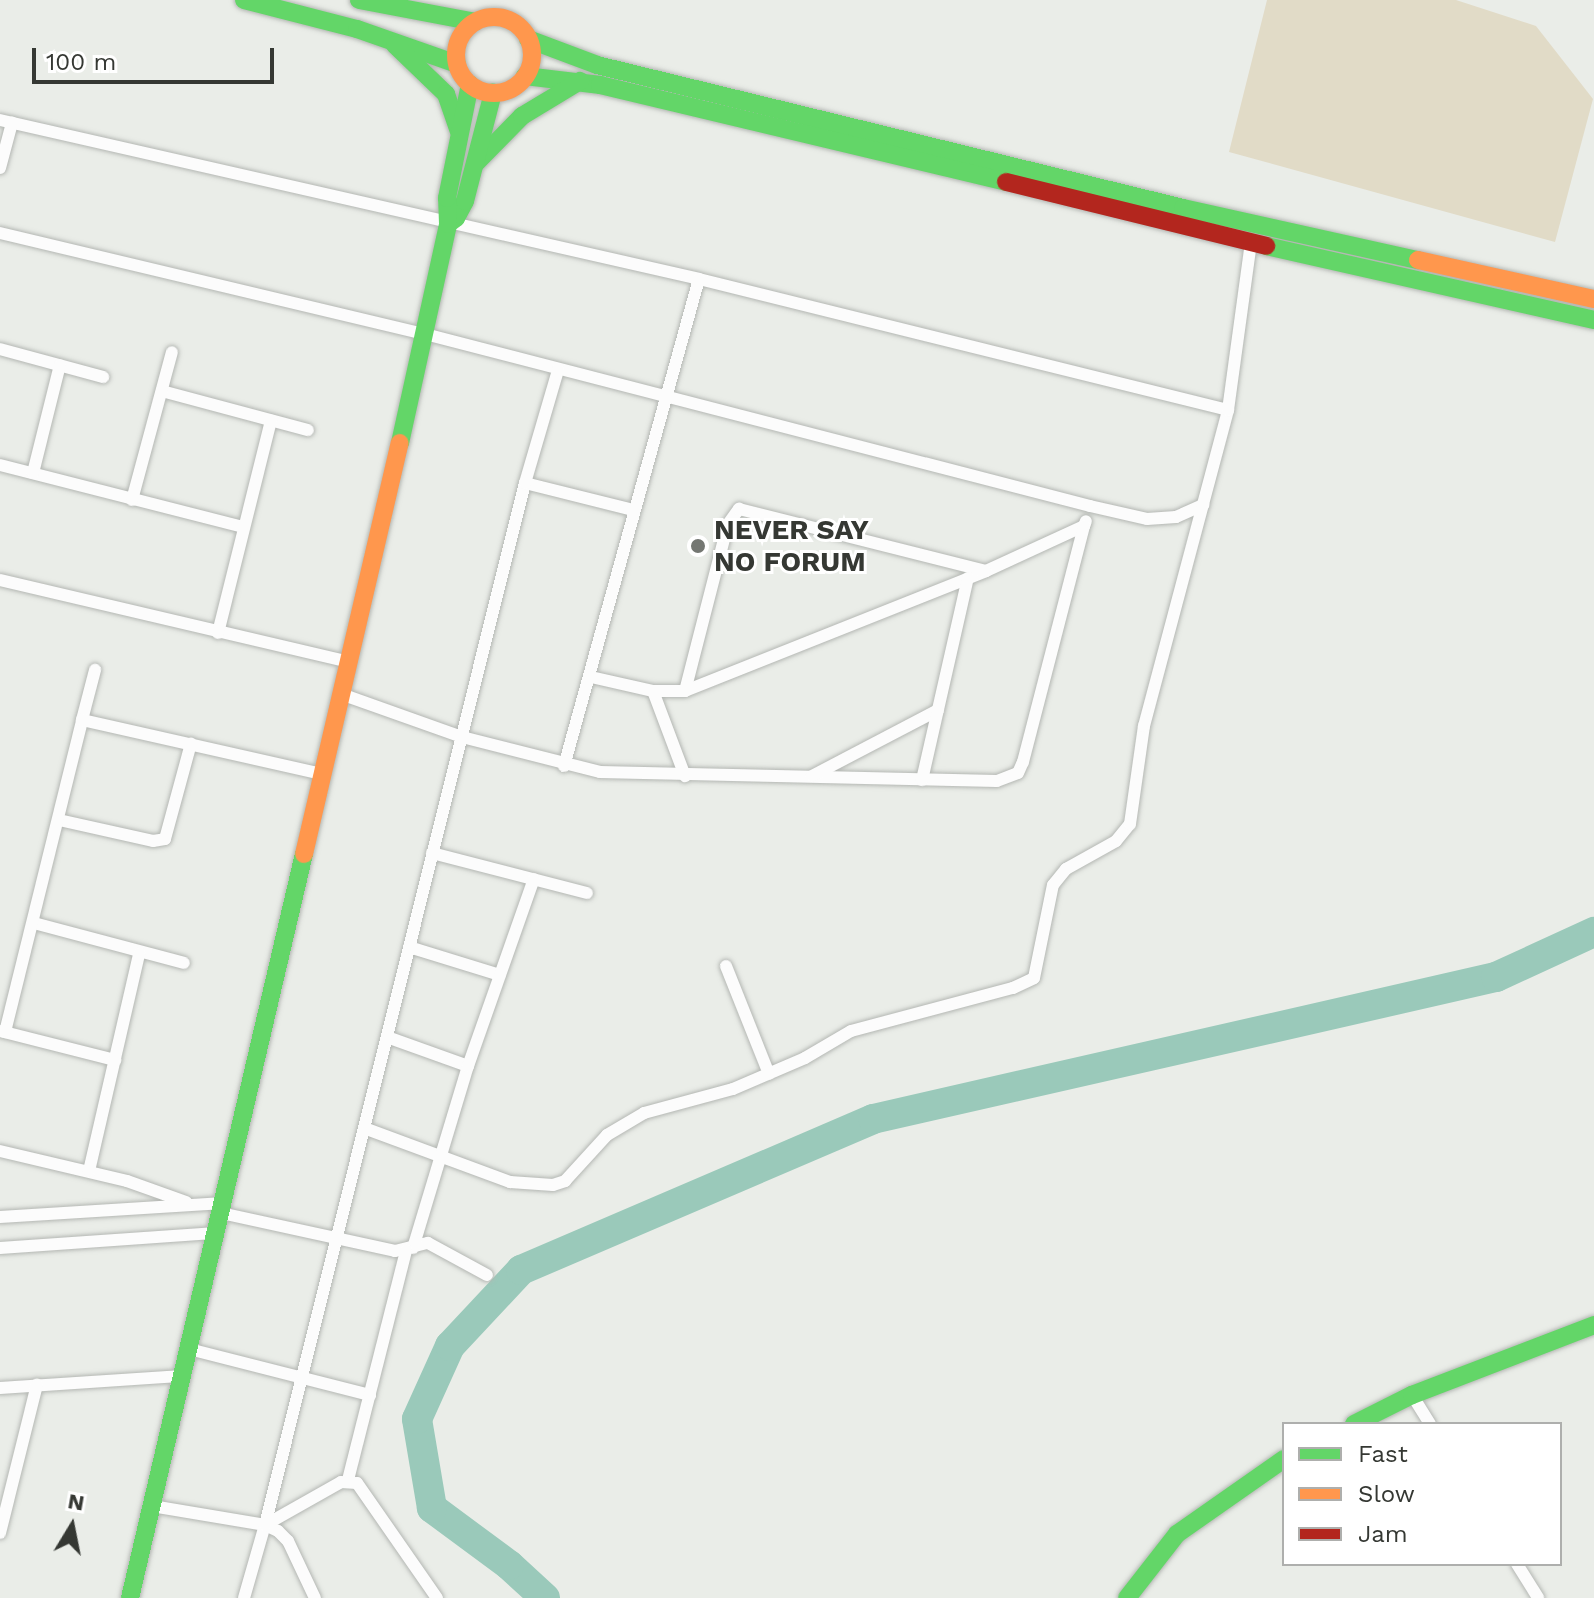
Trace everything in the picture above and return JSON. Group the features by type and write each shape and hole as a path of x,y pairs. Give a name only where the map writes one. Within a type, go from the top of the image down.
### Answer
{"main road":[{"path":"244,0 387,38 457,64"},
{"path":"359,0 475,22 499,17 511,21 528,39 597,65 1168,204 1594,299"},
{"path":"475,22 458,40 457,64 470,84 493,93 517,85 525,76 530,64 528,39"},
{"path":"387,38 446,94 460,134"},
{"path":"525,76 580,81 726,113 1251,243 1594,320"},
{"path":"475,164 522,116 580,81"},
{"path":"130,1598 425,334 448,224 446,206 470,84"},
{"path":"448,224 462,210 493,93"},
{"path":"1358,1422 1412,1395 1594,1325"},
{"path":"1127,1598 1177,1534 1282,1460"}],"street":[{"path":"0,168 6,121 699,279 1228,410"},
{"path":"0,233 425,334 1090,506 1161,518 1188,514 1203,505"},
{"path":"364,1128 510,1182 553,1185 565,1181 607,1135 644,1113 708,1099 769,1074 851,1031 1013,988 1034,978 1053,885 1066,869 1116,841 1130,824 1144,726 1228,410 1251,243"},
{"path":"564,766 699,279"},
{"path":"0,349 103,377"},
{"path":"132,500 172,352"},
{"path":"33,473 60,365"},
{"path":"244,1598 265,1525 525,483 558,370"},
{"path":"162,391 308,430"},
{"path":"218,633 271,421"},
{"path":"0,465 243,527"},
{"path":"525,483 633,510"},
{"path":"341,694 462,737 564,766 640,776 997,781 1018,773 1090,506"},
{"path":"685,691 728,524 739,509 986,571"},
{"path":"591,677 653,691 685,691 986,571 1084,526"},
{"path":"922,780 968,578"},
{"path":"0,582 349,662"},
{"path":"95,670 34,923 2,1032 115,1060"},
{"path":"653,691 685,776"},
{"path":"809,778 938,710"},
{"path":"82,720 321,774"},
{"path":"59,820 153,841 165,839 191,743"},
{"path":"432,853 587,893"},
{"path":"265,1525 348,1480 409,1249 468,1066 534,879"},
{"path":"34,923 139,954 184,963"},
{"path":"409,947 500,975"},
{"path":"89,1171 139,954"},
{"path":"726,966 769,1074"},
{"path":"387,1037 468,1066"},
{"path":"0,1151 89,1171 191,1203 223,1208 336,1238 409,1249 436,1245 487,1275"},
{"path":"0,1217 191,1203"},
{"path":"0,1248 216,1233"},
{"path":"189,1349 370,1395"},
{"path":"0,1388 183,1376"},
{"path":"0,1533 6,1487 37,1385"},
{"path":"1412,1395 1429,1422"},
{"path":"348,1480 364,1490 437,1598"},
{"path":"152,1506 265,1525 278,1531 288,1541 315,1598"},
{"path":"1518,1566 1538,1598"}],"shaded area":[{"path":"1267,0 1456,0 1536,26 1593,99 1555,242 1229,152"}],"waterway":[{"path":"545,1598 509,1565 432,1508 417,1419 450,1346 521,1270 873,1119 1496,977 1594,932"}],"traffic: fast":[{"path":"244,0 357,29 457,64"},
{"path":"359,0 475,22"},
{"path":"528,39 597,65 1183,208 1418,260"},
{"path":"395,45 446,94 459,131"},
{"path":"525,76 600,85 1006,182"},
{"path":"476,163 522,116 580,81"},
{"path":"400,443 448,224 447,198 470,84"},
{"path":"448,224 456,218 465,201 493,93"},
{"path":"1266,246 1594,320"},
{"path":"130,1598 304,854"},
{"path":"1358,1422 1412,1395 1594,1325"},
{"path":"1127,1598 1177,1534 1282,1460"}],"traffic: slow":[{"path":"494,17 508,20 521,28 529,41 532,55 529,69 521,82 508,90 494,93 480,90 467,82 459,69 456,55 459,41 467,28 480,20 494,17"},
{"path":"1418,260 1594,299"},
{"path":"304,854 400,443"}],"traffic: jam":[{"path":"1006,182 1266,246"}],"place":[{"name":"NEVER SAY NO FORUM","path":"698,546"}]}
